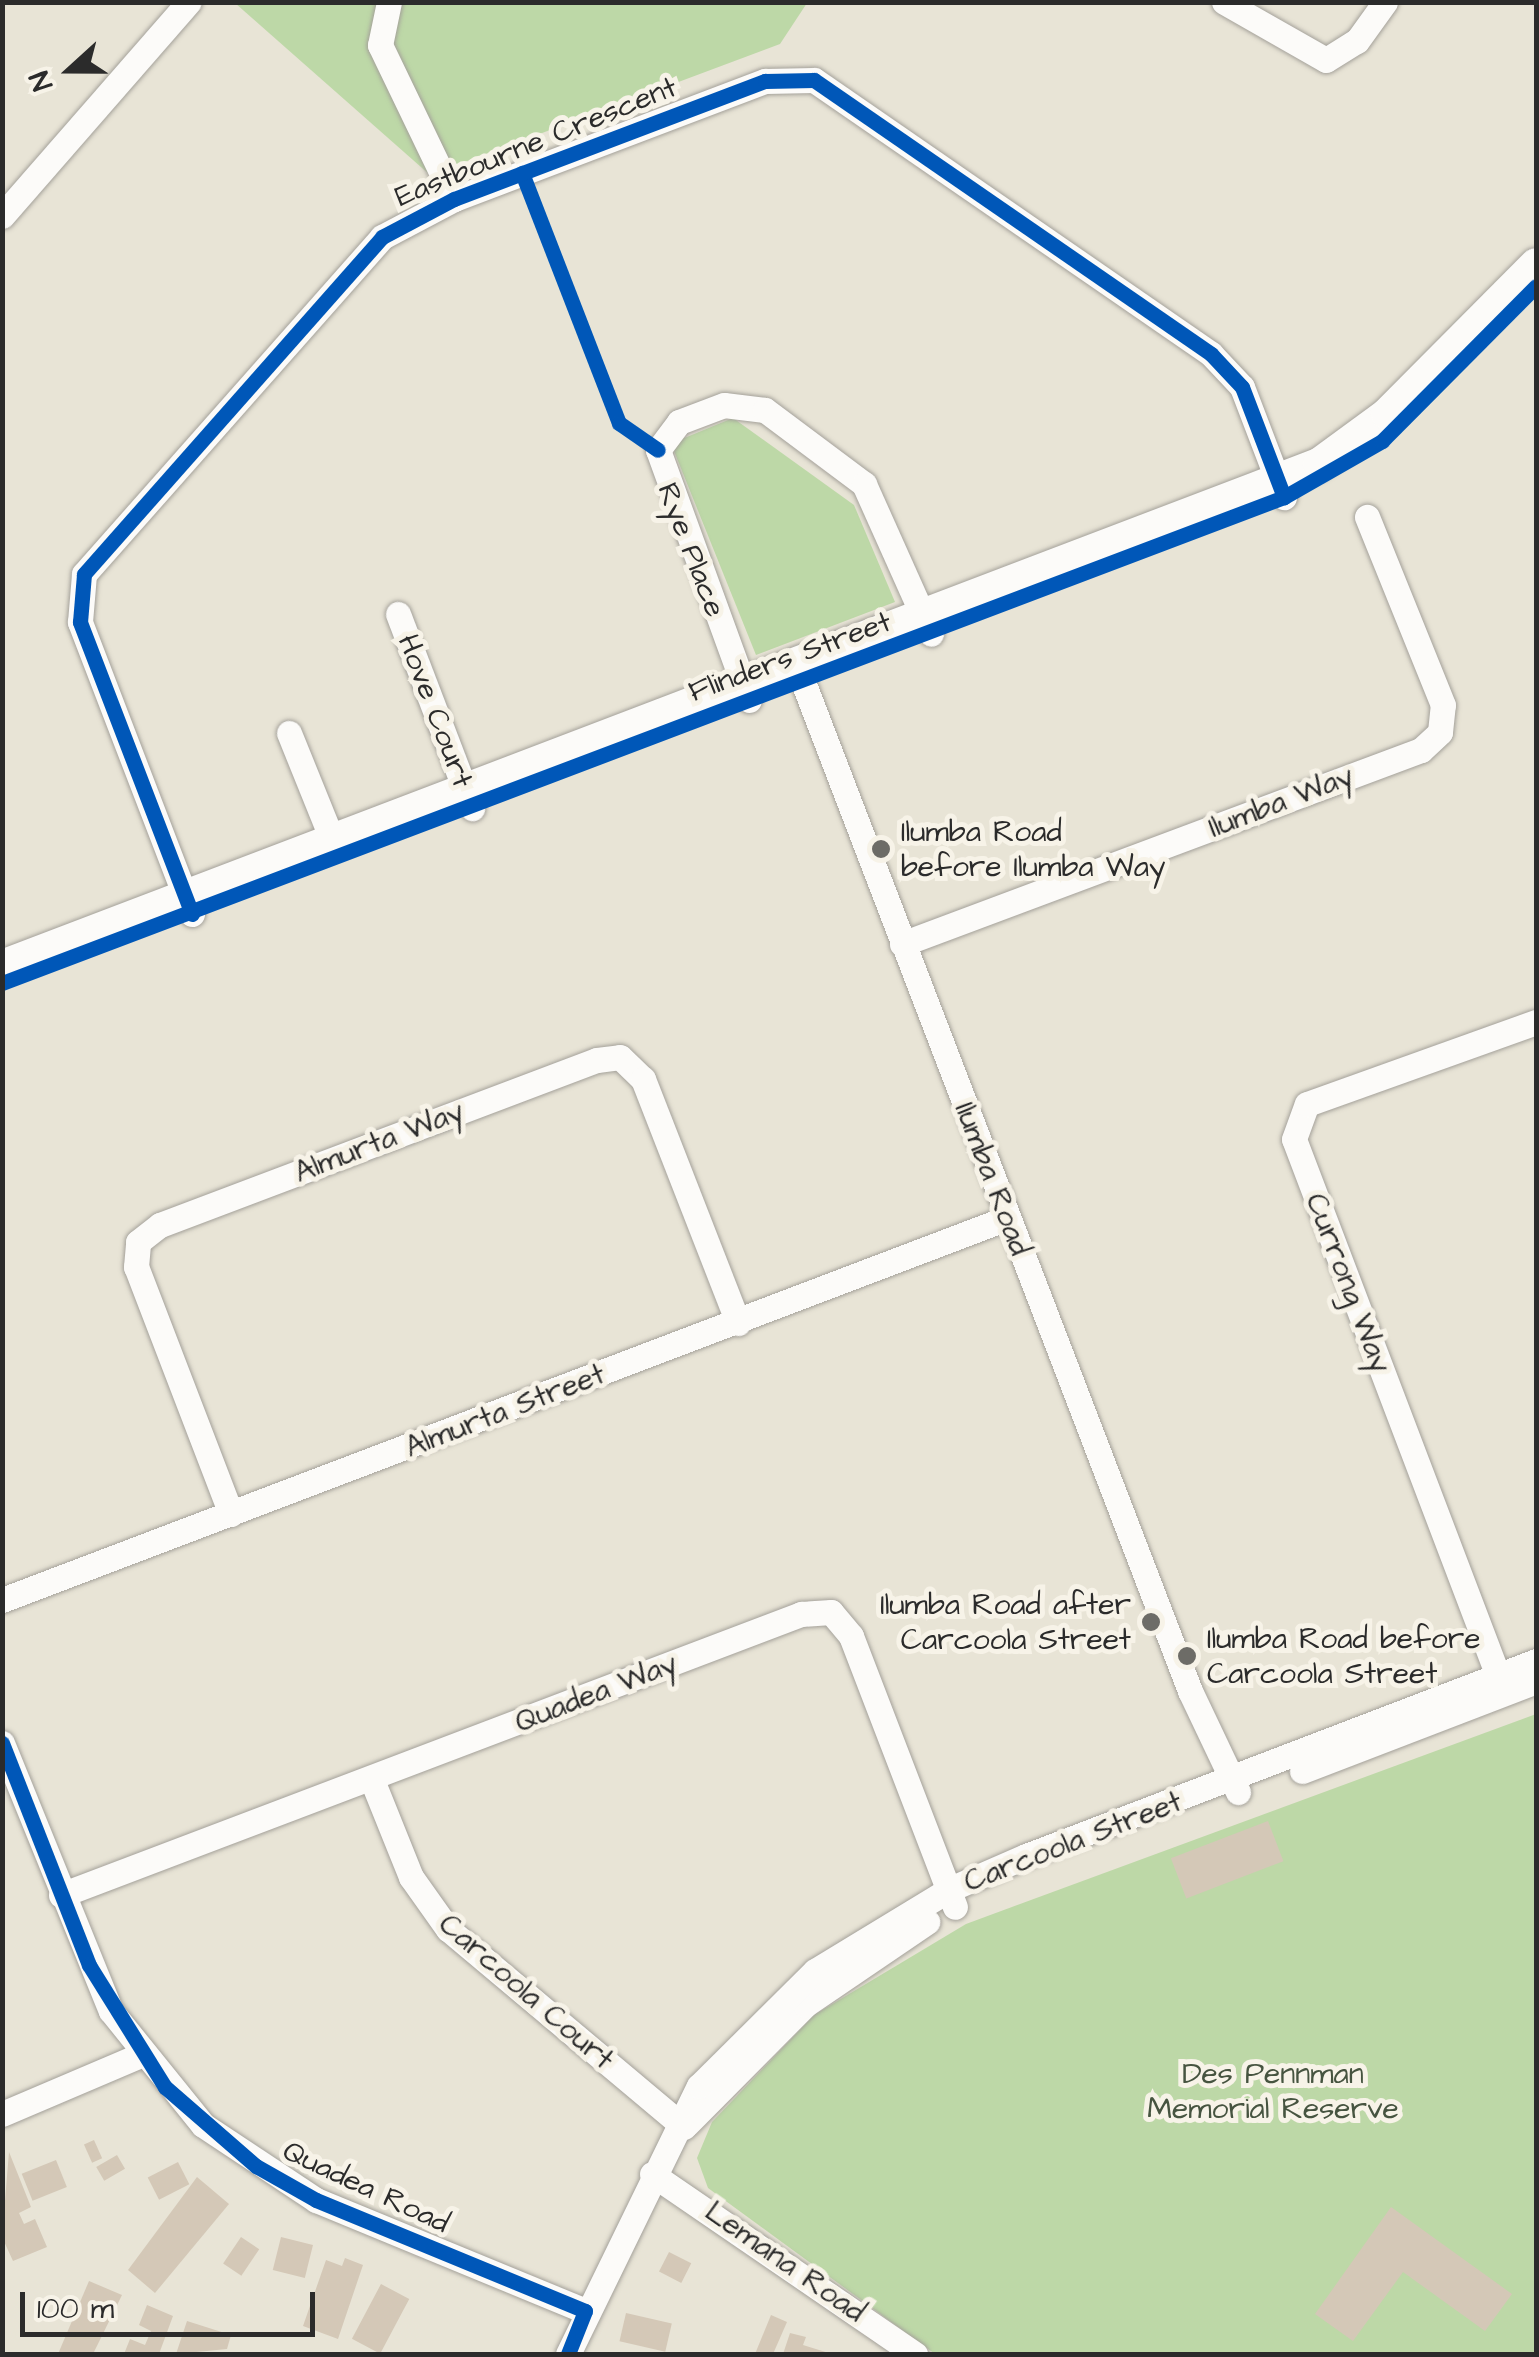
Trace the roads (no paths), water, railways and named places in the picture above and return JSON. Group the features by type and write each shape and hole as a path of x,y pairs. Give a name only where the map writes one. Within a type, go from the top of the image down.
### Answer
{"main road":[{"name":"Flinders Street","path":"1282,489 1387,414 1536,264"},
{"name":"Flinders Street","path":"2,966 189,906 1282,489 1382,441 1536,286"},
{"name":"Flinders Street","path":"2,983 333,842 469,800"}],"street":[{"path":"2,216 189,2"},
{"path":"389,2 380,45 454,199"},
{"path":"1224,2 1326,60 1357,41 1386,2"},
{"name":"Eastbourne Crescent","path":"189,906 80,622 84,574 382,238 454,199 765,81 814,80 1210,354 1242,387 1282,489"},
{"name":"Rye Place","path":"746,693 660,467 664,434 694,416 724,405 766,410 850,471 876,500 928,626"},
{"name":"Ilumba Way","path":"902,944 1421,750 1440,732 1443,705 1367,517"},
{"name":"Hove Court","path":"398,614 469,800"},
{"name":"Ilumba Road","path":"800,673 1229,1790"},
{"path":"297,741 315,782 333,842"},
{"name":"Currong Way","path":"1501,1685 1294,1139 1295,1118 1306,1104 1536,1022"},
{"name":"Almurta Way","path":"230,1514 136,1267 138,1242 160,1225 598,1060 620,1057 643,1080 738,1323"},
{"name":"Almurta Street","path":"2,1600 1007,1218"},
{"name":"Quadea Way","path":"62,1895 800,1614 831,1612 851,1636 952,1899"},
{"name":"Carcoola Street","path":"568,2354 652,2174 684,2127 699,2086 814,1971 952,1899 1501,1685 1536,1661"},
{"name":"Carcoola Street","path":"1501,1685 1536,1681"},
{"name":"Quadea Road","path":"2,1744 13,1801 140,2055 256,2166 585,2311"},
{"name":"Carcoola Court","path":"372,1780 411,1877 448,1929 684,2127"},
{"path":"2,2114 140,2055"},
{"name":"Lemana Road","path":"652,2174 901,2350"}],"place":[{"name":"Ilumba Road before Ilumba Way","path":"881,849"},
{"name":"Ilumba Road after Carcoola Street","path":"1151,1622"},
{"name":"Ilumba Road before Carcoola Street","path":"1187,1656"}],"park label":[{"name":"Des Pennman Memorial Reserve","path":"1273,2091"}]}
